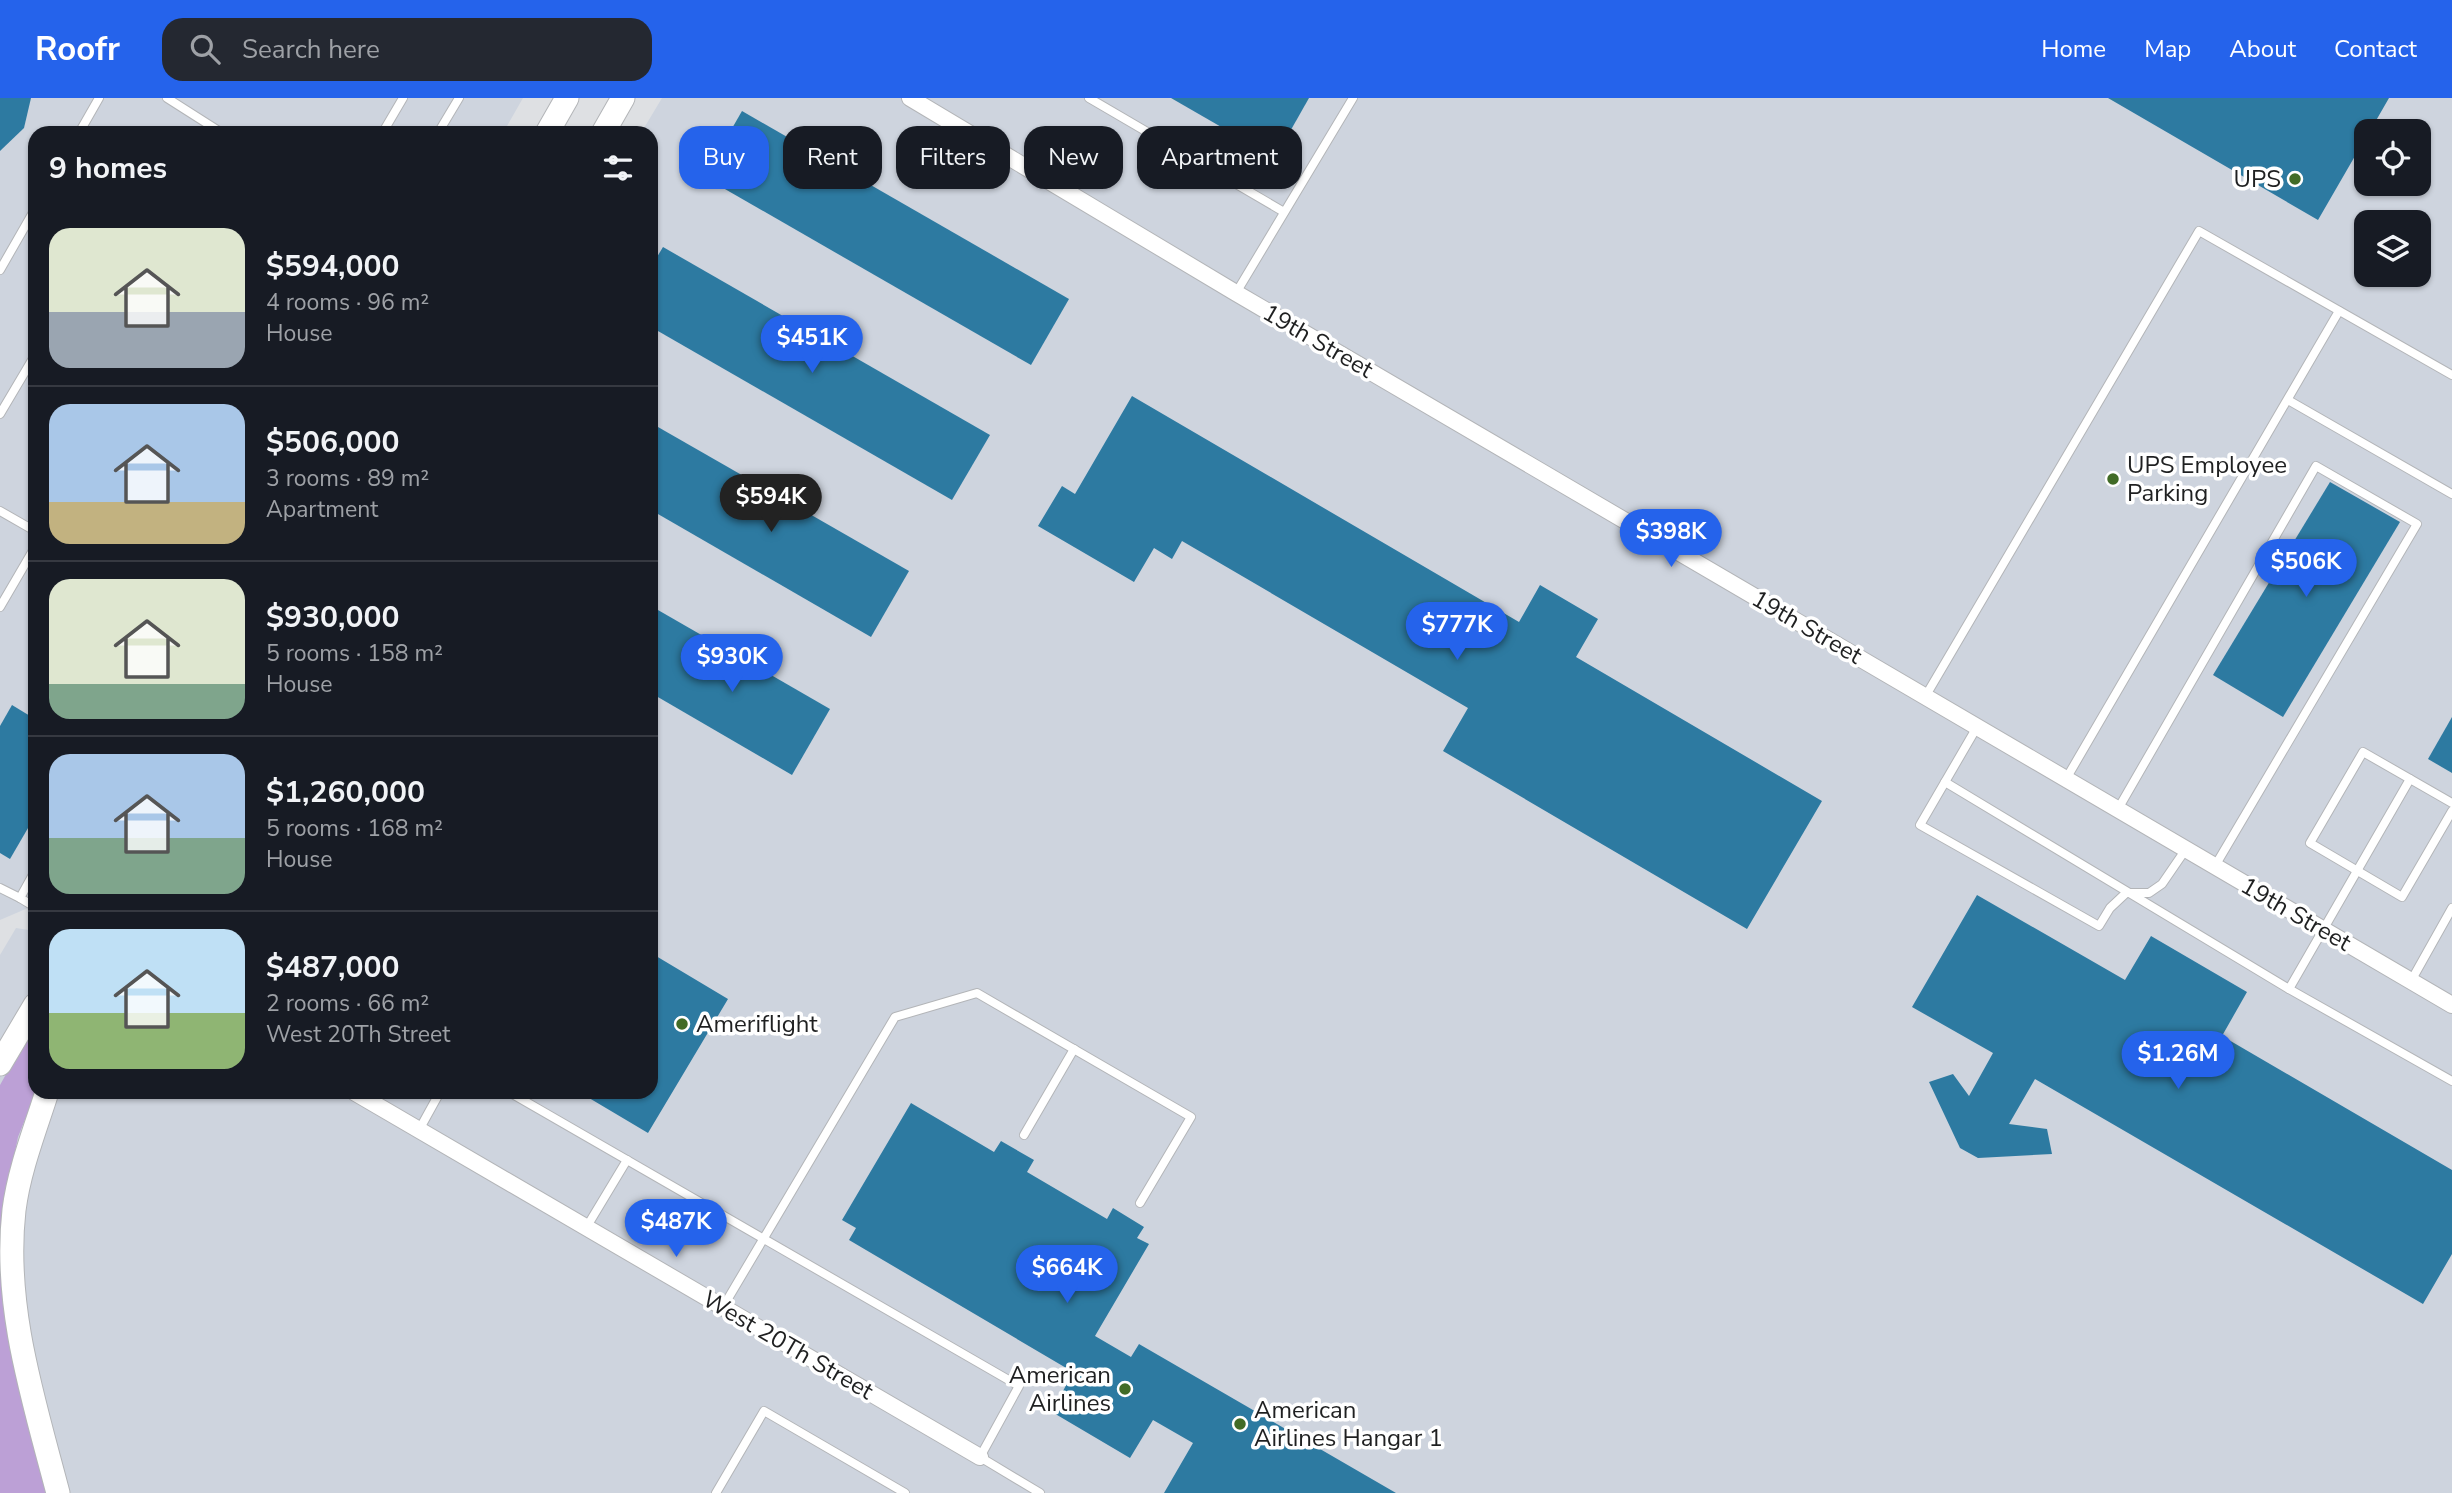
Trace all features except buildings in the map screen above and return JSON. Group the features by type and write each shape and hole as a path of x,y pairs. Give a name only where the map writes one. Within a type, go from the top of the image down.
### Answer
{"street":[{"path":"551,126 567,98"},
{"path":"607,126 623,98"},
{"name":"19th Street","path":"910,98 1236,293 2452,1005"},
{"path":"0,1064 28,1017"},
{"path":"45,1099 27,1152 15,1209 13,1255 19,1332 26,1373 58,1493"},
{"name":"West 20Th Street","path":"370,1099 980,1457"}],"lane":[{"path":"83,126 99,98"},
{"path":"167,98 211,126"},
{"path":"387,126 403,98"},
{"path":"442,126 459,98"},
{"path":"1089,98 1284,212"},
{"path":"1236,293 1353,98"},
{"path":"0,270 28,221"},
{"path":"1925,697 2199,231 2452,375"},
{"path":"2066,779 2339,311"},
{"path":"0,414 28,367"},
{"path":"2288,400 2452,494"},
{"path":"2117,809 2316,466 2395,511 2417,524 2215,866"},
{"path":"0,511 28,527"},
{"path":"0,607 28,559"},
{"path":"1977,727 1920,825 2099,926 2110,908 2126,893 2149,893 2162,884 2186,849"},
{"path":"2452,803 2363,751 2310,843 2402,897 2452,811"},
{"path":"2289,989 2410,779"},
{"path":"1945,782 2126,893 2452,1082"},
{"path":"20,898 28,884"},
{"path":"0,888 28,903"},
{"path":"2411,981 2452,908"},
{"path":"723,1307 895,1017 977,992 1191,1117 1140,1203"},
{"path":"1024,1135 1074,1049"},
{"path":"419,1130 436,1099"},
{"path":"521,1099 1019,1386 980,1457"},
{"path":"586,1228 627,1160"},
{"path":"716,1493 764,1411 905,1493"},
{"name":"West 20Th Street","path":"980,1457 1040,1493"}],"shaded area":[{"path":"0,98 523,98 507,126 28,126 28,908 0,920"},
{"path":"662,98 2452,98 2452,1493 0,1493 0,955 16,928 28,930 28,1099 658,1099 658,126 645,126"},
{"path":"28,1035 28,1099 33,1099 18,1137 7,1191 0,1247 0,1085"},
{"path":"0,1247 3,1305 48,1493 0,1493"}],"place":[{"name":"UPS","path":"2295,179"},
{"name":"UPS Employee Parking","path":"2113,479"},
{"name":"Ameriflight","path":"682,1024"},
{"name":"American Airlines","path":"1125,1389"},
{"name":"American Airlines Hangar 1","path":"1240,1424"}]}
